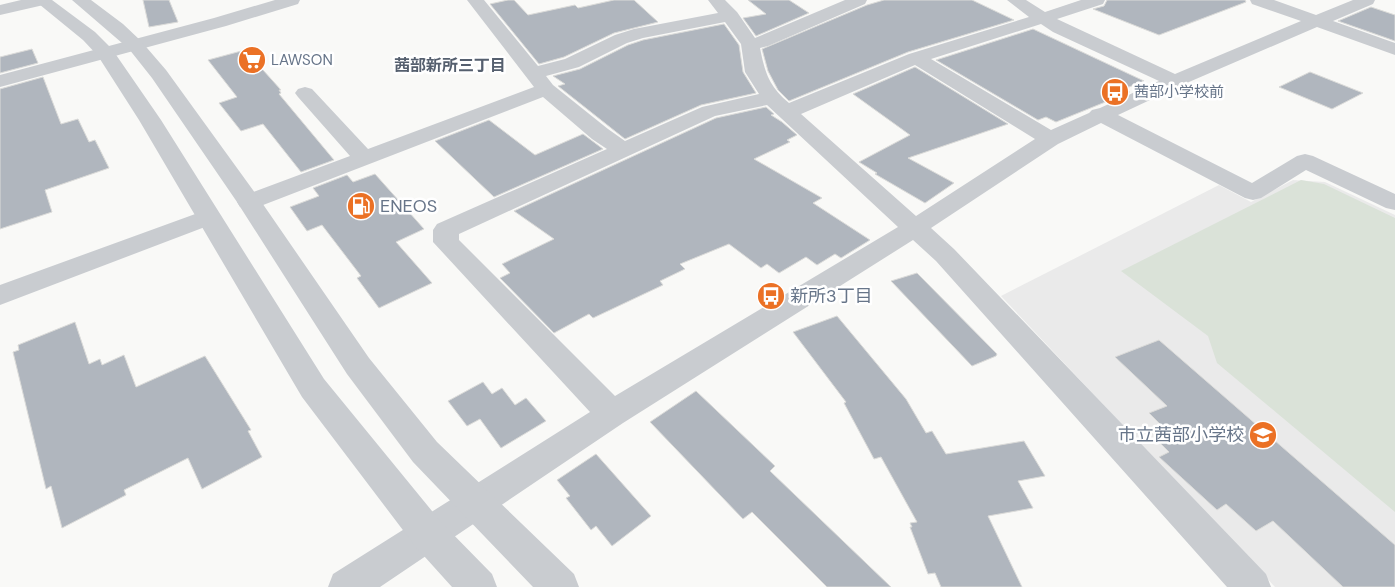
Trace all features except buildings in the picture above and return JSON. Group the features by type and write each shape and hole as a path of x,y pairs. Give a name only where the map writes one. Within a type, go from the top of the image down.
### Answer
{"street":[{"path":"0,10 42,0 89,36 105,53 150,120 313,388 428,534 478,587"},
{"path":"80,0 117,28 135,45 159,74 249,202 358,366 425,452 474,504 560,587"},
{"path":"0,81 220,22 292,0"},
{"path":"475,0 540,81 600,134 624,150"},
{"path":"716,0 731,16 750,44 755,72 779,105 945,255 1252,587"},
{"path":"750,44 762,42 859,0"},
{"path":"1015,0 1043,19 1175,81"},
{"path":"612,414 446,242 446,230 708,111 779,105 916,58 1043,19 1097,0"},
{"path":"1258,0 1395,49"},
{"path":"347,587 612,414 916,227 1050,139 1100,114 1175,81 1367,0"},
{"path":"249,202 364,158 540,81 621,39 640,33 731,16"},
{"path":"916,58 1050,139"},
{"path":"305,93 364,158"},
{"path":"1100,114 1253,193 1305,161 1395,203"},
{"path":"0,295 209,217"}],"shaded area":[{"name":"市立茜部小学校","path":"1293,180 1325,182 1395,215 1395,587 1275,587 1001,296 1219,185 1251,202"},
{"path":"1301,180 1324,184 1395,218 1395,512 1217,363 1208,336 1121,271"}],"place":[{"name":"LAWSON","path":"252,60"},
{"name":"茜部小学校前","path":"1115,92"},
{"name":"ENEOS","path":"361,206"},
{"name":"新所3丁目","path":"771,296"},
{"name":"市立茜部小学校","path":"1263,435"}],"district":[{"name":"茜部新所三丁目","path":"450,65"}]}
